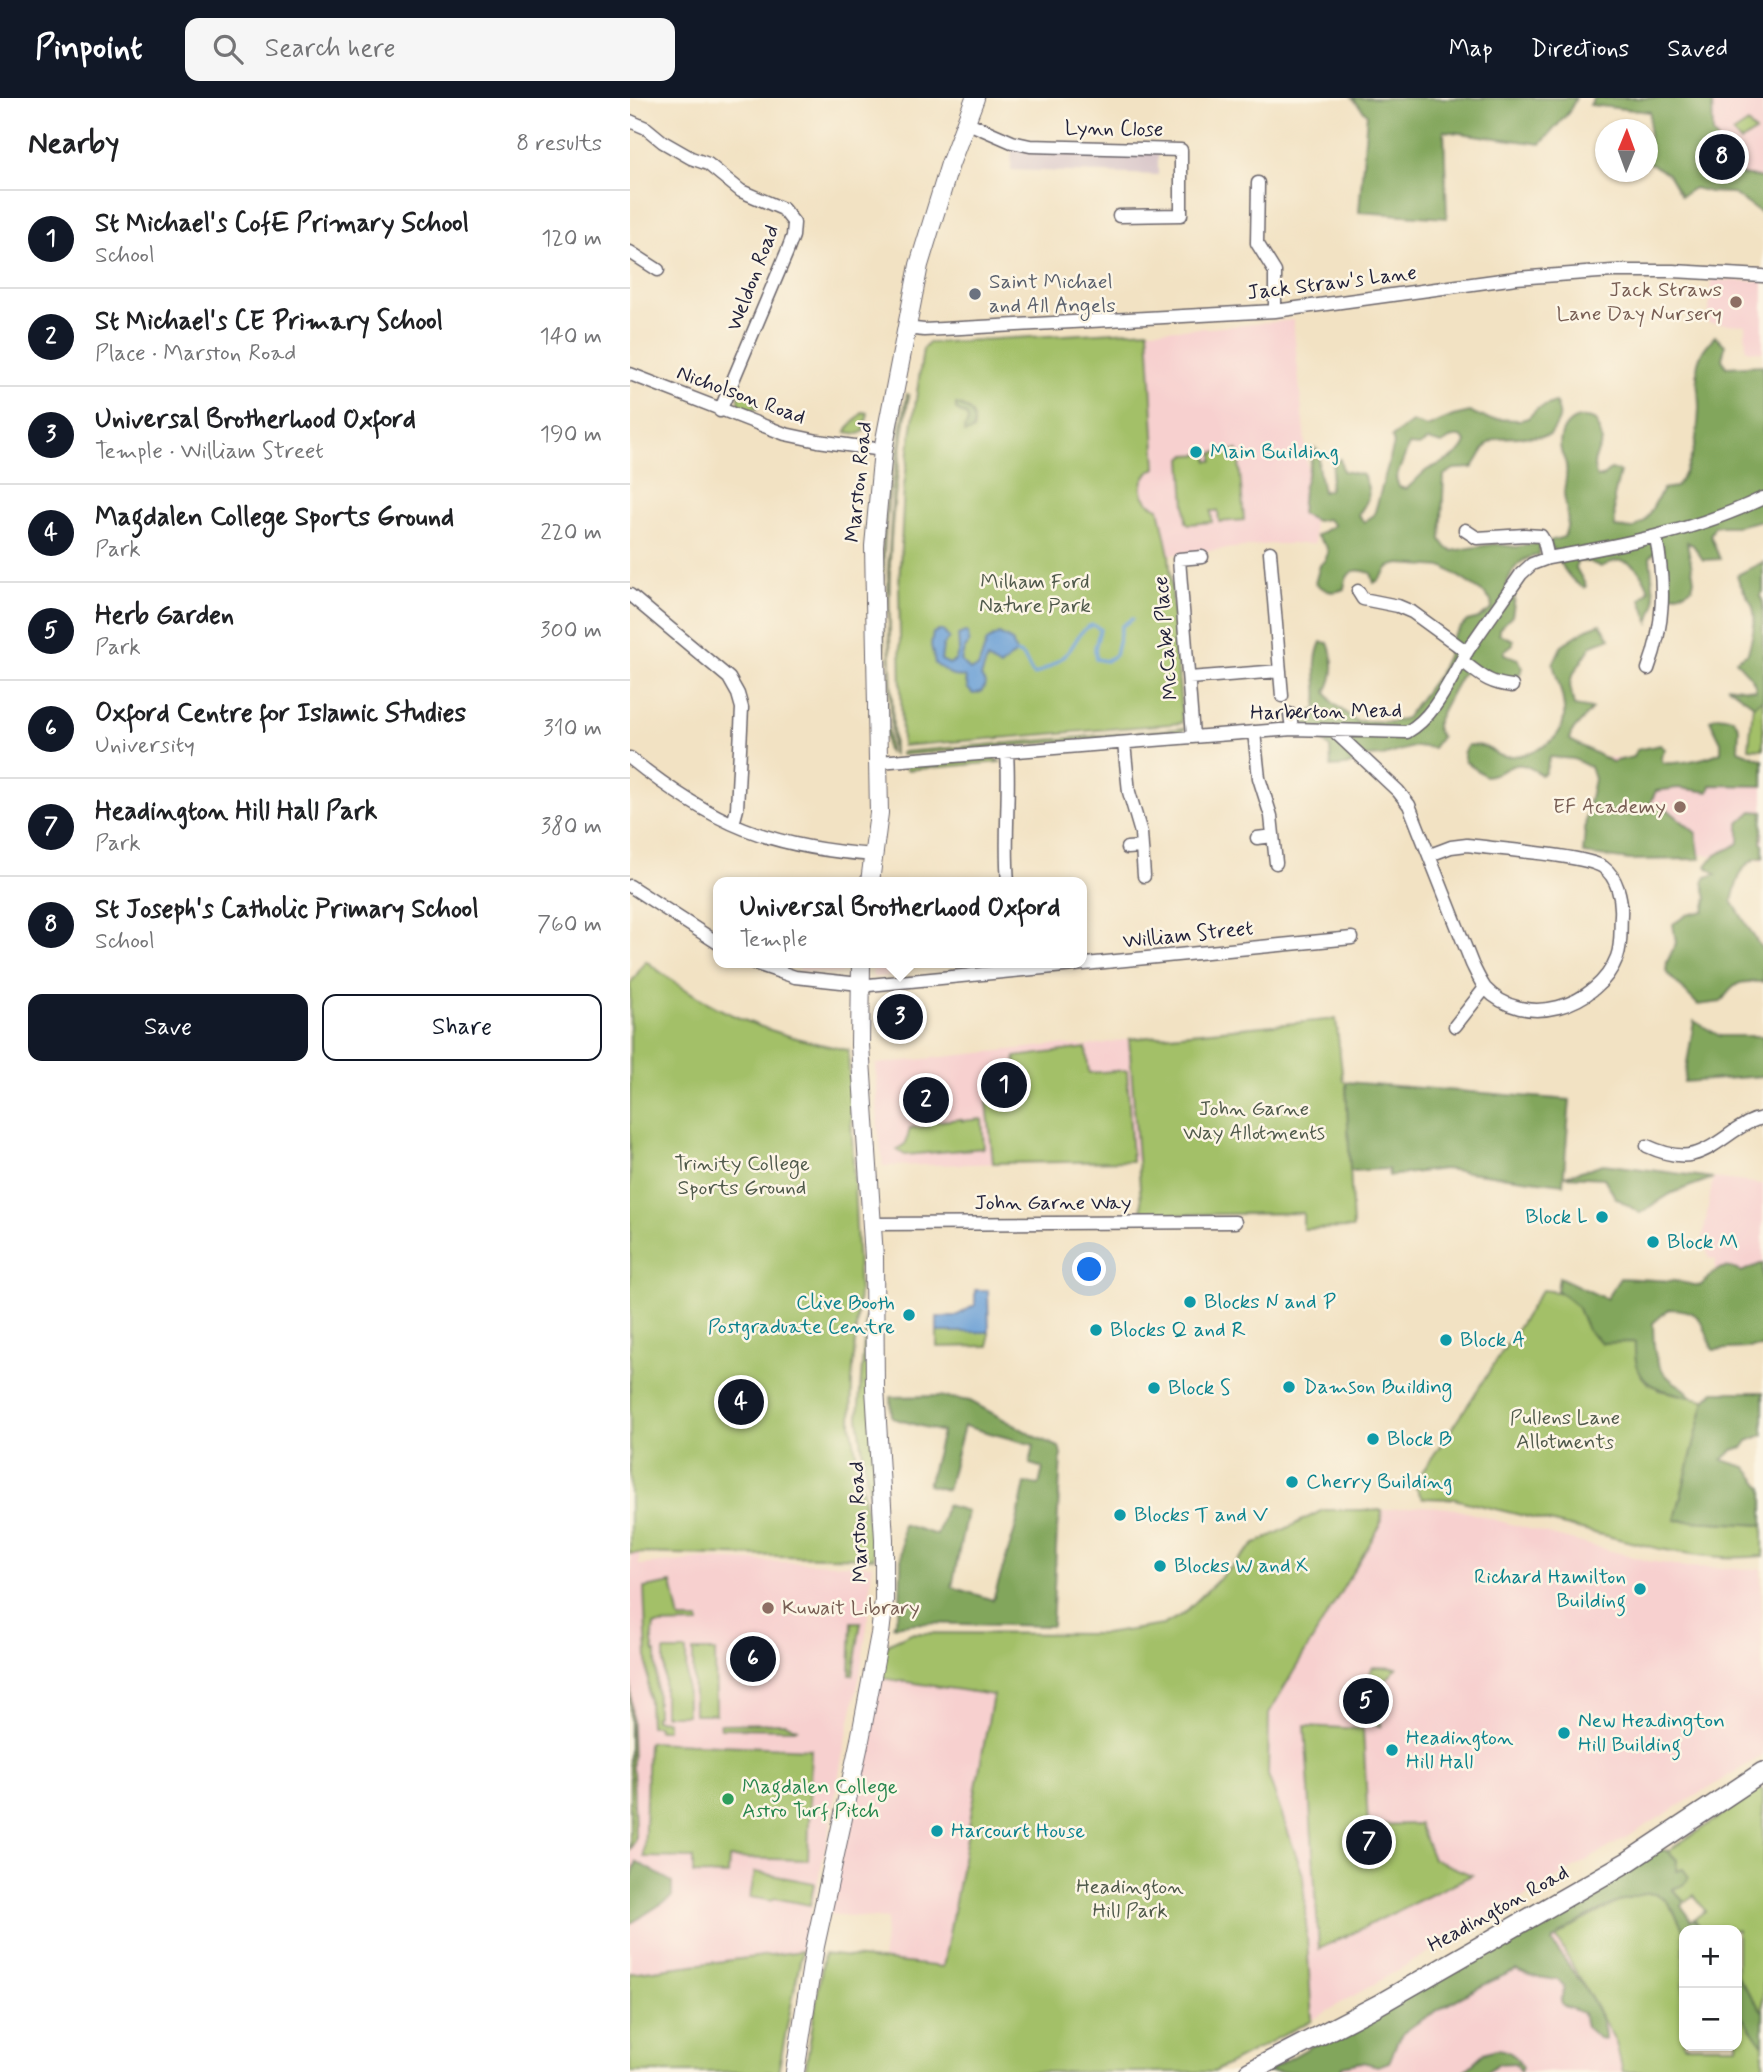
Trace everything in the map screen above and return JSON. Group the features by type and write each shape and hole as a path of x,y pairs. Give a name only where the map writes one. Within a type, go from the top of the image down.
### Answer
{"main road":[{"name":"Marston Road","path":"871,877 875,855 879,762 874,546 883,450 905,328 927,234 975,98"},
{"name":"Marston Road","path":"795,2072 815,1946 860,1740 884,1600 885,1562 874,1388 874,1257 860,1045 861,968"},
{"name":"Headington Road","path":"1249,2072 1378,2005 1629,1861 1763,1772"}],"street":[{"name":"Weldon Road","path":"630,121 646,128 663,142 691,158 708,164 741,191 783,209 794,223 787,252 720,411"},
{"name":"Lynn Close","path":"965,122 1012,142 1030,146 1181,150 1181,215 1118,216"},
{"path":"1258,183 1257,243 1275,272 1275,311"},
{"path":"1243,244 1257,243"},
{"path":"630,251 658,270"},
{"name":"Jack Straw's Lane","path":"905,328 937,330 1275,311 1571,273 1673,271 1763,276"},
{"name":"Nicholson Road","path":"630,374 720,411 794,436 883,450"},
{"name":"Harberton Mead","path":"879,762 1292,729 1407,732 1421,724 1430,713 1464,656 1526,569 1539,560 1656,537 1727,516 1763,498"},
{"path":"1465,530 1484,539 1535,534 1544,541 1548,558"},
{"path":"1648,669 1663,605 1662,572 1656,537"},
{"path":"1270,552 1282,696"},
{"name":"McCabe Place","path":"1193,736 1179,559 1202,557"},
{"path":"1358,592 1363,599 1391,604 1412,612 1464,656 1484,679 1494,684 1512,686"},
{"path":"630,595 723,671 738,694 742,708 737,809 733,824"},
{"path":"1189,678 1280,671"},
{"path":"1290,714 1292,729"},
{"path":"1333,730 1401,794 1416,820 1472,964 1485,988 1512,1005 1534,1011 1558,1007 1594,990 1606,977 1619,949 1622,903 1605,868 1577,859 1460,845 1430,855"},
{"path":"1254,732 1259,778 1271,816 1276,863"},
{"path":"1124,743 1129,792 1141,833 1144,876"},
{"path":"1007,753 1010,789 1007,799 1008,877"},
{"path":"630,758 688,802 766,838 800,846 875,855"},
{"path":"1257,838 1273,836"},
{"path":"1127,848 1142,847"},
{"path":"630,886 713,940"},
{"name":"William Street","path":"1087,964 1352,938"},
{"name":"William Street","path":"770,968 795,976 872,985 1046,968"},
{"path":"1455,1026 1485,988"},
{"path":"1647,1146 1670,1155 1691,1156 1701,1153 1747,1122 1763,1118"},
{"name":"John Garne Way","path":"871,1224 1235,1222"}],"shaded area":[{"path":"1682,98 1763,98 1763,196 1686,189"},
{"path":"1012,146 1158,153 1158,175 1011,170"},
{"name":"Jack Straws Lane Day Nursery","path":"1711,280 1763,281 1763,352 1746,350 1745,325 1708,323"},
{"path":"1293,320 1315,544 1271,544 1169,555 1159,508 1151,506 1143,497 1141,484 1143,477 1156,468 1148,330 1211,328"},
{"name":"EF Academy","path":"1602,757 1763,771 1763,861 1595,843"},
{"path":"844,968 842,973 836,974 799,970"},
{"path":"872,968 892,968 893,976 873,977"},
{"path":"1129,1039 1138,1160 883,1166 878,1129 876,1064 1055,1045 1087,1046"},
{"path":"1713,1178 1763,1184 1763,1297 1713,1291 1716,1260 1709,1258 1703,1237"},
{"path":"630,1286 852,1380 851,1424 874,1558 639,1553 639,1565 703,1559 872,1565 860,1675 778,2072 630,2072"},
{"path":"1423,1506 1451,1508 1649,1561 1688,1567 1761,1569 1763,1755 1312,2020 1303,1875 1268,1775 1269,1713 1380,1526 1382,1510"},
{"path":"881,1678 993,1695 943,1967 882,1960 887,1919 829,1914"},
{"path":"1644,1858 1681,1925 1679,1925 1679,2051 1742,2051 1763,2072 1266,2072"}],"green space":[{"path":"1352,98 1576,98 1569,112 1541,144 1444,131 1447,218 1359,212 1367,114"},
{"path":"1594,98 1712,98 1713,133 1742,175 1763,178 1763,214 1732,193 1694,188 1681,196 1668,174 1658,168 1658,119 1650,119 1650,112 1590,105"},
{"path":"1748,123 1755,132 1740,142 1733,133"},
{"name":"Milham Ford Nature Park","path":"1148,330 1156,468 1145,477 1142,489 1147,500 1159,508 1169,555 1182,723 902,746 899,586 904,486 923,349 929,343"},
{"path":"1715,336 1725,345 1722,359 1726,367 1763,365 1763,520 1737,526 1715,526 1710,535 1720,559 1703,560 1693,545 1687,542 1694,580 1692,588 1685,592 1671,595 1662,544 1650,557 1655,604 1649,623 1641,599 1649,590 1641,574 1633,566 1623,561 1611,562 1601,567 1590,562 1577,561 1576,568 1586,586 1584,588 1568,575 1550,544 1550,541 1564,537 1567,526 1564,494 1566,470 1561,451 1561,435 1564,428 1574,420 1588,418 1596,421 1602,442 1595,460 1595,472 1597,477 1602,477 1611,469 1620,472 1614,497 1615,527 1633,529 1645,521 1663,489 1676,487 1687,469 1694,450 1697,429 1698,362"},
{"path":"749,392 758,409 744,410 739,406 739,394"},
{"path":"907,394 909,395 894,503 890,566 894,755 892,753 888,571 893,487"},
{"path":"1555,402 1559,419 1550,435 1508,437 1493,441 1486,446 1472,468 1454,469 1444,475 1441,540 1447,548 1452,551 1494,544 1516,547 1540,543 1539,555 1522,561 1511,574 1506,586 1515,598 1512,616 1499,629 1499,634 1513,640 1513,644 1504,654 1518,659 1523,668 1517,678 1494,678 1465,669 1437,722 1436,729 1441,737 1433,748 1416,746 1383,756 1367,757 1346,766 1331,767 1330,748 1301,720 1307,712 1316,710 1316,661 1321,642 1328,643 1332,656 1332,674 1326,692 1333,703 1356,721 1392,722 1406,718 1439,673 1452,637 1467,621 1479,618 1492,609 1491,601 1485,594 1444,567 1399,564 1389,567 1374,583 1371,573 1360,570 1349,574 1344,589 1336,592 1326,590 1315,583 1320,565 1325,561 1328,552 1316,536 1334,525 1327,519 1316,521 1301,514 1303,489 1315,448 1320,453 1318,466 1323,492 1329,490 1334,461 1340,459 1343,471 1363,475 1368,496 1358,515 1364,522 1374,515 1394,444 1392,437 1412,422 1427,427 1470,412 1489,419 1521,420 1528,418 1537,409","holes":["1453,437 1461,437 1466,442 1460,452 1427,470 1406,489 1399,487 1396,478 1409,445 1419,446 1428,440 1442,444"]},
{"path":"899,404 883,568 889,754 886,748 881,564 889,468"},
{"path":"956,404 973,416 973,431 965,433 967,416 956,410"},
{"path":"863,412 868,413 864,431 859,434 846,432 847,429"},
{"path":"1238,450 1244,520 1219,522 1218,511 1211,511 1212,522 1186,522 1182,458 1185,455 1208,454 1208,461 1213,461 1213,453"},
{"path":"1763,562 1763,592 1760,596 1763,602 1763,699 1754,705 1727,686 1756,690 1751,678 1736,660 1748,653 1754,619 1753,607 1737,575"},
{"path":"1600,624 1610,638 1592,645 1572,676 1570,685 1574,706 1592,709 1571,733 1570,740 1612,762 1633,757 1636,750 1660,745 1665,749 1661,757 1663,763 1693,761 1721,752 1721,742 1710,720 1717,716 1733,718 1739,727 1738,750 1763,760 1763,786 1711,785 1709,792 1678,788 1656,791 1650,803 1667,809 1696,833 1700,859 1630,860 1583,854 1586,817 1594,779 1590,767 1574,759 1550,757 1545,773 1541,775 1524,765 1518,765 1485,776 1465,761 1463,753 1468,745 1484,747 1497,755 1515,756 1546,745 1557,736 1564,715 1561,690 1553,664 1562,645"},
{"path":"1754,694 1763,695 1763,749 1749,748"},
{"path":"1186,728 1180,732 901,755 901,752"},
{"path":"993,757 1000,762 907,770 903,765"},
{"path":"1752,811 1763,812 1763,858 1750,862 1745,867 1732,901 1763,951 1763,982 1738,984 1721,1002 1698,1005 1666,972 1667,962 1676,943 1673,924 1687,915 1704,911 1707,898 1703,882 1706,877 1716,874 1706,866 1715,856 1739,842 1739,823"},
{"name":"Trinity College Sports Ground","path":"646,961 693,994 741,1019 792,1037 848,1050 859,1293 851,1424 874,1558 630,1553 630,984"},
{"name":"John Garne Way Allotments","path":"1336,1019 1343,1081 1346,1082 1353,1228 1303,1229 1303,1213 1142,1215 1129,1039"},
{"path":"1694,1021 1720,1036 1763,1036 1763,1076 1684,1082"},
{"path":"1086,1048 1089,1073 1127,1070 1132,1161 993,1163 987,1100 1024,1095 1018,1095 1015,1057"},
{"path":"1346,1082 1570,1100 1563,1184 1444,1169 1389,1176 1388,1169 1350,1171"},
{"path":"982,1119 984,1148 905,1155 897,1150 906,1143 910,1128 929,1126 929,1122"},
{"path":"1603,1164 1713,1178 1672,1193 1640,1213 1615,1197 1604,1178 1565,1176"},
{"path":"1763,1263 1763,1347 1713,1350 1700,1319 1680,1310 1669,1309 1653,1323 1655,1354 1660,1367 1691,1397 1648,1383 1638,1368 1635,1342 1602,1343 1587,1330 1577,1306 1557,1290 1559,1277 1606,1299 1620,1278 1674,1281 1700,1286 1723,1268 1741,1272"},
{"name":"Pullens Lane Allotments","path":"1542,1290 1640,1303 1658,1390 1705,1400 1675,1520 1763,1525 1763,1556 1724,1557 1660,1549 1454,1499 1422,1498 1414,1484"},
{"path":"866,1316 879,1538 866,1476 858,1417"},
{"path":"937,1332 989,1332 989,1346 937,1347"},
{"path":"1714,1392 1763,1392 1763,1435 1748,1441 1744,1447 1733,1450 1722,1460 1746,1467 1763,1488 1763,1525 1675,1520 1705,1400"},
{"path":"939,1396 970,1401 1059,1447 1061,1455 1052,1626 917,1623 893,1626 900,1608 902,1524 937,1535 946,1505 967,1511 952,1587 993,1600 1016,1526 1025,1483 1039,1485 1043,1468 1030,1464 1034,1445 964,1426 947,1490 928,1485 942,1432 892,1418 891,1397"},
{"name":"Headington Hill Park","path":"1323,1510 1382,1510 1380,1526 1269,1713 1268,1775 1303,1875 1312,2020 1214,2072 805,2072 824,1954 943,1967 993,1695 881,1678 887,1644 911,1633 1104,1634 1163,1625 1183,1614 1255,1544"},
{"path":"672,1583 680,1620 699,1620 699,1624 654,1625 652,1642 656,1652 655,1720 667,1721 667,1730 658,1730 658,1726 650,1726 644,1588"},
{"path":"852,1622 861,1622 853,1675 850,1675"},
{"path":"664,1651 686,1651 687,1715 664,1715"},
{"path":"693,1651 715,1651 716,1714 694,1714"},
{"path":"630,1660 635,1839 630,1851"},
{"path":"1373,1667 1397,1668 1379,1688 1381,1726 1346,1713"},
{"path":"785,1723 798,1729 721,1728 720,1724"},
{"path":"1305,1726 1363,1729 1368,1825 1419,1824 1433,1859 1472,1875 1319,1949"},
{"name":"Magdalen College Astro Turf Pitch","path":"648,1742 811,1749 808,1860 729,1858 728,1875 693,1874 693,1858 644,1857"},
{"path":"1755,1788 1763,1790 1763,2012 1742,1984 1742,1925 1699,1925 1694,1919 1705,1911 1694,1895 1684,1902 1672,1888 1677,1860 1668,1851 1740,1803 1741,1798"},
{"path":"1659,1849 1668,1851 1677,1860 1676,1871 1683,1869 1689,1877 1684,1885 1672,1889 1684,1902 1681,1906 1691,1921 1694,1919 1699,1925 1681,1925 1664,1899 1654,1894 1644,1894 1600,1910 1552,1942 1593,2001 1604,2027 1605,2039 1599,2038 1586,2027 1583,2013 1564,2006 1561,2001 1564,1987 1558,1980 1531,1976 1517,1970 1455,2000 1407,2030 1398,2040 1389,2062 1378,2066 1362,2062 1342,2066 1340,2072 1266,2072"},
{"path":"637,1862 672,1882 672,1897 630,1924 630,1881"},
{"path":"755,1872 814,1883 810,1905 774,1898 772,1901 750,1897"},
{"path":"1654,1883 1683,1925 1679,1925 1679,2051 1742,2051 1742,2012 1763,2042 1763,2072 1623,2072 1616,2042 1555,1935"},
{"path":"802,1951 778,2072 630,2072 630,1973"},
{"path":"1742,1984 1763,2012 1763,2046 1742,2017"},
{"path":"1496,2049 1515,2056 1522,2067 1520,2072 1515,2063 1498,2064 1486,2072 1463,2072 1484,2053"}],"water":[{"path":"943,631 949,638 943,646 941,660 949,664 955,661 959,650 958,635 968,633 969,643 961,661 970,670 978,668 987,641 999,634 1012,641 1016,653 1000,667 987,659 981,677 985,683 984,688 973,694 968,689 965,677 953,676 935,664 931,645 933,633"},
{"path":"975,1290 988,1290 989,1332 937,1332 937,1317 954,1317 975,1305"}],"waterway":[{"path":"1016,653 1025,659 1034,675 1059,660 1084,630 1093,625 1100,629 1095,648 1096,659 1106,661 1115,655 1122,626 1132,619"}],"place":[{"name":"St Joseph's Catholic Primary School","path":"1722,157"},
{"name":"Saint Michael and All Angels","path":"975,294"},
{"name":"Jack Straws Lane Day Nursery","path":"1736,302"},
{"name":"Main Building","path":"1196,452"},
{"name":"EF Academy","path":"1680,807"},
{"name":"Universal Brotherhood Oxford","path":"900,1017"},
{"name":"St Michael's CofE Primary School","path":"1004,1085"},
{"name":"St Michael's CE Primary School","path":"926,1100"},
{"name":"Block L","path":"1602,1217"},
{"name":"Block M","path":"1653,1242"},
{"name":"Blocks N and P","path":"1190,1302"},
{"name":"Clive Booth Postgraduate Centre","path":"909,1315"},
{"name":"Blocks Q and R","path":"1096,1330"},
{"name":"Block A","path":"1446,1340"},
{"name":"Damson Building","path":"1289,1387"},
{"name":"Block S","path":"1154,1388"},
{"name":"Magdalen College Sports Ground","path":"741,1402"},
{"name":"Block B","path":"1373,1439"},
{"name":"Cherry Building","path":"1292,1482"},
{"name":"Blocks T and V","path":"1120,1515"},
{"name":"Blocks W and X","path":"1160,1566"},
{"name":"Richard Hamilton Building","path":"1640,1589"},
{"name":"Kuwait Library","path":"768,1608"},
{"name":"Oxford Centre for Islamic Studies","path":"753,1659"},
{"name":"Herb Garden","path":"1366,1701"},
{"name":"New Headington Hill Building","path":"1564,1733"},
{"name":"Headington Hill Hall","path":"1392,1750"},
{"name":"Magdalen College Astro Turf Pitch","path":"728,1799"},
{"name":"Harcourt House","path":"937,1831"},
{"name":"Headington Hill Hall Park","path":"1369,1842"}]}
